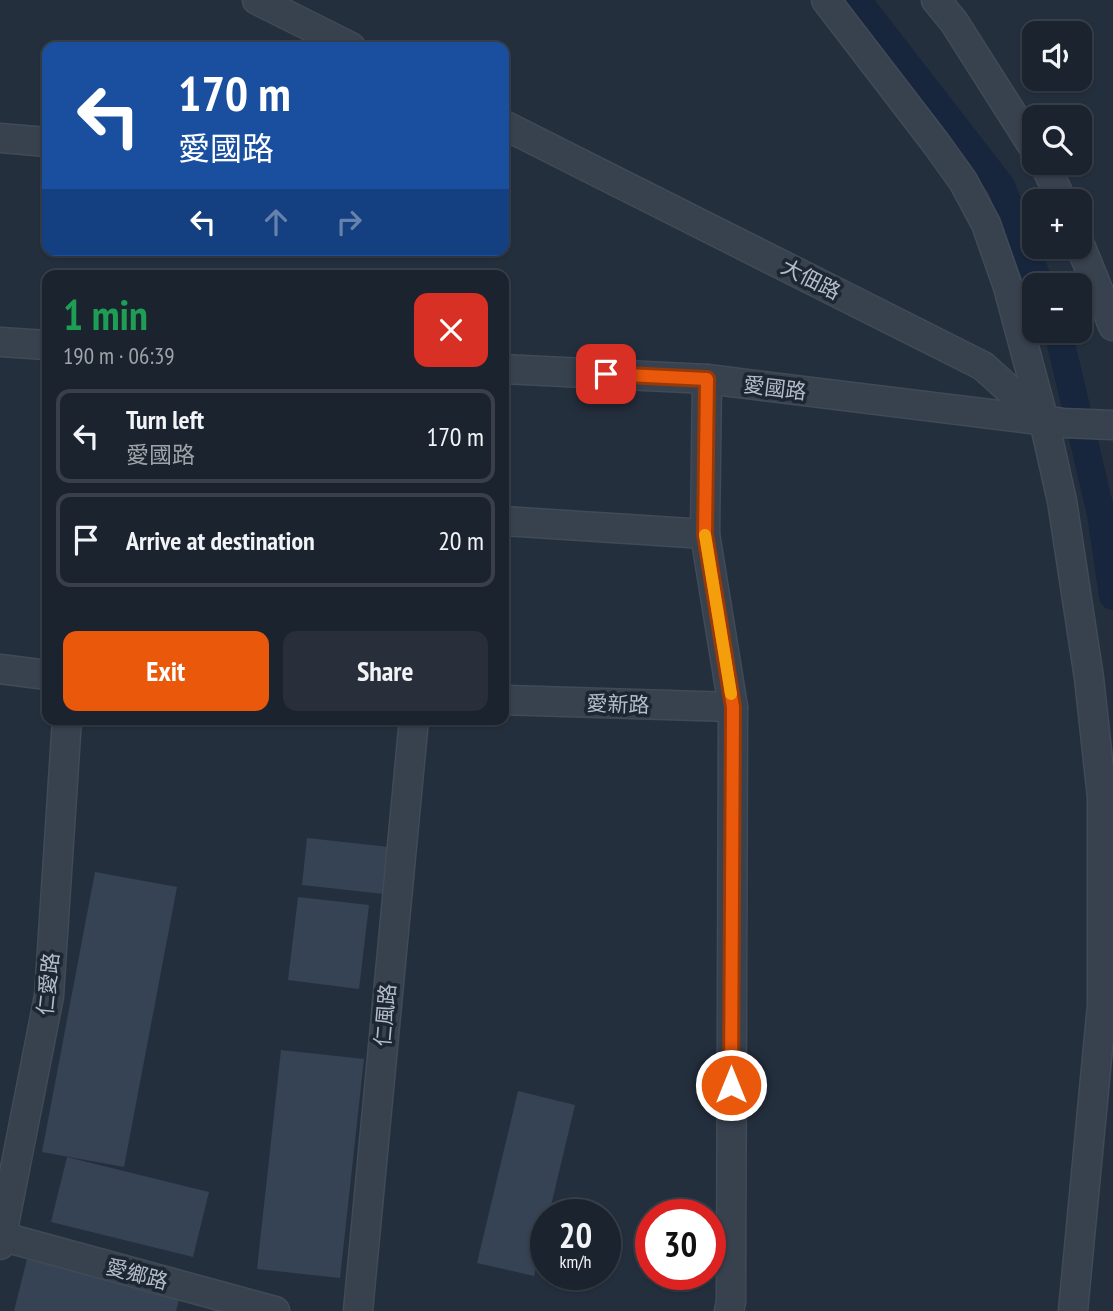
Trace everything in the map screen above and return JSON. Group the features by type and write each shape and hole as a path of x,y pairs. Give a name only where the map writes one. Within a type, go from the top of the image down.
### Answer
{"street":[{"path":"257,0 341,42"},
{"path":"826,0 963,181 986,224 1054,422 1102,797 1102,1005 1073,1311"},
{"path":"936,0 954,22 1022,129"},
{"name":"大佃路","path":"509,128 983,366 1054,422"},
{"path":"0,138 42,142"},
{"path":"1086,259 1113,326"},
{"path":"0,342 42,345"},
{"name":"愛國路","path":"509,369 707,379 1054,422"},
{"path":"707,379 705,534 733,707 732,1302 729,1311"},
{"path":"1054,422 1113,425"},
{"path":"509,521 705,534"},
{"path":"0,669 42,674"},
{"name":"愛新路","path":"509,700 733,707"},
{"name":"仁愛路","path":"1,1239 49,996 67,725"},
{"name":"仁風路","path":"358,1311 413,725"},
{"name":"愛鄉路","path":"1,1239 275,1311"}],"building":[{"path":"307,838 389,847 384,894 302,885"},
{"path":"95,872 177,887 124,1167 42,1152"},
{"path":"298,897 369,905 359,989 288,980"},
{"path":"281,1050 364,1059 340,1278 257,1269"},
{"path":"518,1091 575,1105 553,1199 530,1199 530,1275 477,1263"},
{"path":"67,1157 209,1192 193,1257 51,1222"},
{"path":"27,1259 180,1296 176,1311 14,1311"}],"waterway":[{"path":"857,0 1001,186 1035,273"},
{"path":"1061,343 1101,514 1113,596"}],"slow traffic":[{"path":"705,535 731,694"}],"route":[{"path":"606,374 707,379 705,534 733,707 731,1085"}]}
